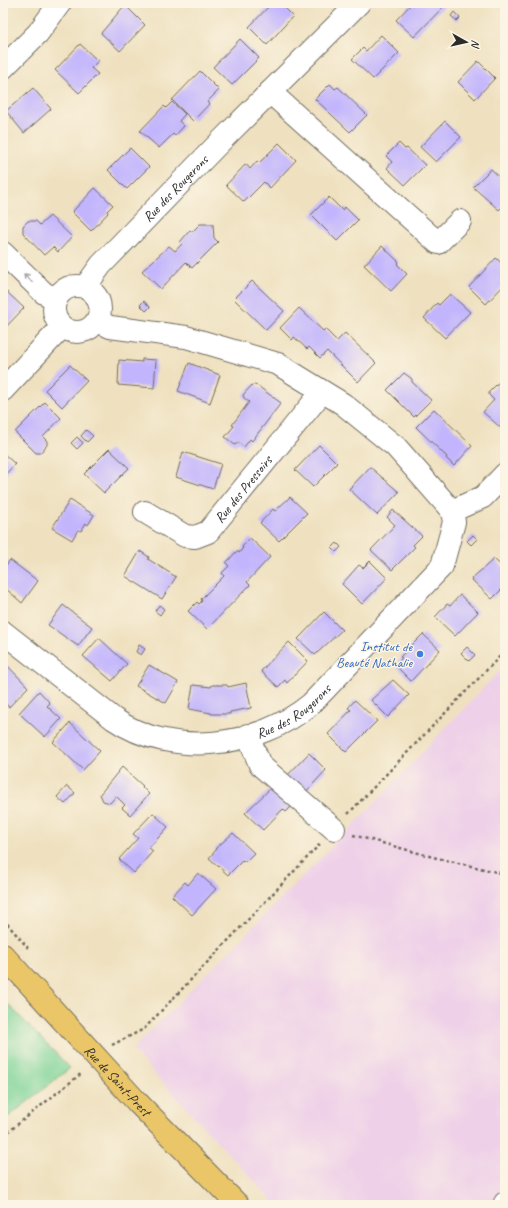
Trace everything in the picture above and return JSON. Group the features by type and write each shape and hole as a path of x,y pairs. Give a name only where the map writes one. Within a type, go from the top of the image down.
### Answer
{"main road":[{"name":"Rue de Saint-Prest","path":"3,955 99,1060 237,1204"}],"street":[{"path":"3,68 38,33 60,3"},
{"name":"Rue des Rougerons","path":"85,287 101,265 359,3"},
{"path":"270,92 438,243 460,221"},
{"path":"3,253 44,293 56,299"},
{"path":"73,286 85,287 94,293 98,299 100,307 98,321 84,332 68,332 56,321 54,314 56,299 66,288 73,286"},
{"path":"98,321 110,327 186,337 278,364 343,404 396,447 440,495 452,511 482,497 505,474"},
{"path":"3,390 62,327"},
{"name":"Rue des Pressoirs","path":"145,512 185,536 195,537 208,532 322,392"},
{"name":"Rue des Rougerons","path":"3,632 114,719 129,728 148,736 182,743 216,742 248,735 287,721 311,704 442,566 454,522 452,511"},
{"path":"248,735 260,765 334,829"}],"path":[{"path":"3,1136 99,1060 112,1045 144,1028 505,651"},
{"path":"334,829 433,857 505,874"}],"shaded area":[{"path":"505,665 505,1205 276,1205 132,1050 356,822"}],"green space":[{"path":"3,999 70,1068 3,1121"}],"building":[{"path":"272,3 280,3 293,16 267,45 249,27"},
{"path":"412,3 447,3 414,37 396,20"},
{"path":"125,5 145,25 120,51 101,33"},
{"path":"454,12 460,18 457,21 451,16"},
{"path":"381,35 399,53 373,79 352,59 363,48 366,51"},
{"path":"240,39 259,58 232,85 213,67"},
{"path":"80,44 98,61 91,68 98,74 79,93 55,70"},
{"path":"478,61 495,78 475,99 458,82"},
{"path":"200,71 219,90 207,102 209,104 193,121 172,100"},
{"path":"330,84 335,89 338,87 367,115 350,132 315,99"},
{"path":"33,88 51,109 24,133 6,111"},
{"path":"172,102 185,114 179,121 184,126 175,136 173,134 159,148 140,131 164,106 166,108"},
{"path":"445,121 461,137 436,162 420,147"},
{"path":"279,143 296,160 270,188 264,182 244,202 226,185 246,164 250,169 257,161 259,163"},
{"path":"399,143 405,149 407,148 425,165 405,185 387,168 392,162 386,156"},
{"path":"130,148 149,167 127,189 108,170"},
{"path":"491,169 505,182 505,204 499,210 473,187"},
{"path":"95,188 113,205 107,211 108,213 91,231 72,212"},
{"path":"329,197 342,210 345,207 358,220 337,241 311,215"},
{"path":"50,216 72,237 58,252 53,247 44,255 23,233 23,226 28,221 36,221 40,225"},
{"path":"200,224 213,224 214,238 218,242 192,268 186,262 161,289 142,271 169,246 175,251 182,244 180,242 190,230 192,232"},
{"path":"382,246 399,262 397,264 407,274 391,291 364,265"},
{"path":"496,258 505,266 505,284 486,304 469,287"},
{"path":"252,281 284,311 266,330 234,299"},
{"path":"7,292 24,308 3,330 3,295"},
{"path":"450,294 470,312 445,338 424,318 437,303 439,305"},
{"path":"144,301 150,307 146,311 140,305"},
{"path":"299,308 323,331 325,329 337,341 345,333 376,363 358,382 327,351 320,358 309,347 307,349 294,337 292,340 280,328"},
{"path":"142,359 156,360 154,388 118,385 119,360 142,362"},
{"path":"189,363 220,375 210,403 178,391"},
{"path":"70,365 87,381 62,407 45,390"},
{"path":"404,373 412,379 412,382 431,400 414,417 387,390"},
{"path":"499,382 502,382 505,386 505,425 502,429 483,412 494,400 489,395 489,392"},
{"path":"255,384 281,403 252,441 250,439 244,447 238,442 235,445 225,437 234,426 232,425 249,402 243,395 252,385"},
{"path":"45,402 61,418 43,437 47,441 47,445 40,453 36,453 15,432"},
{"path":"434,409 472,446 454,466 446,458 447,457 416,427"},
{"path":"86,430 93,436 87,442 81,436"},
{"path":"77,437 83,443 77,449 71,443"},
{"path":"319,445 337,463 313,487 295,470"},
{"path":"109,449 129,468 104,493 84,474"},
{"path":"183,452 221,464 213,489 176,477"},
{"path":"3,453 15,464 3,477"},
{"path":"370,467 399,492 377,515 349,489"},
{"path":"290,497 307,513 279,541 260,523 273,509 275,511"},
{"path":"70,500 94,515 88,525 86,523 81,531 78,530 72,540 52,528"},
{"path":"393,510 422,536 413,545 415,547 392,570 371,550 395,525 387,517"},
{"path":"473,535 477,539 471,545 467,541"},
{"path":"250,538 270,557 247,582 250,585 207,629 188,611 197,602 199,604 202,601 201,599 224,576 222,573 229,566 226,563 237,551 239,553"},
{"path":"337,543 341,547 336,552 332,548"},
{"path":"140,551 149,557 148,559 176,577 162,599 125,576"},
{"path":"494,559 505,569 505,586 492,599 471,579"},
{"path":"10,560 38,581 22,603 3,586 3,569"},
{"path":"370,561 387,578 362,604 342,584 359,565 363,568"},
{"path":"460,595 478,612 455,636 435,617 447,604 450,606"},
{"path":"63,605 92,627 78,646 48,625"},
{"path":"159,605 164,609 160,615 155,611"},
{"path":"324,612 342,630 315,655 298,639"},
{"name":"Institut de Beauté Nathalie","path":"423,634 440,650 411,681 395,665 402,658 400,657"},
{"path":"99,638 127,664 112,681 83,656"},
{"path":"289,642 308,661 287,683 285,680 278,687 261,671"},
{"path":"139,645 145,649 141,655 136,652"},
{"path":"467,647 475,655 469,661 461,653"},
{"path":"3,661 28,687 9,707 3,702"},
{"path":"149,665 178,682 166,703 136,686"},
{"path":"393,680 409,695 388,717 371,700"},
{"path":"246,683 251,708 230,712 230,714 211,714 189,709 193,685 211,687 212,685 227,685 228,687"},
{"path":"39,691 50,703 47,706 61,719 45,737 19,713"},
{"path":"355,700 377,721 346,752 328,734 351,710 348,708"},
{"path":"70,723 100,751 83,770 53,742"},
{"path":"309,753 326,770 302,796 284,779"},
{"path":"122,767 143,786 142,787 149,794 130,815 122,808 125,805 116,796 110,803 103,801 100,794"},
{"path":"274,785 294,804 286,812 283,809 263,830 245,813"},
{"path":"67,786 75,793 65,804 57,797"},
{"path":"153,813 168,827 149,848 153,851 134,873 119,859 138,838 133,834"},
{"path":"233,833 254,853 245,862 243,860 228,875 209,858 216,850 215,849"},
{"path":"198,873 216,889 192,915 172,896 185,882 188,885"}],"place":[{"name":"Institut de Beauté Nathalie","path":"420,654"}]}
